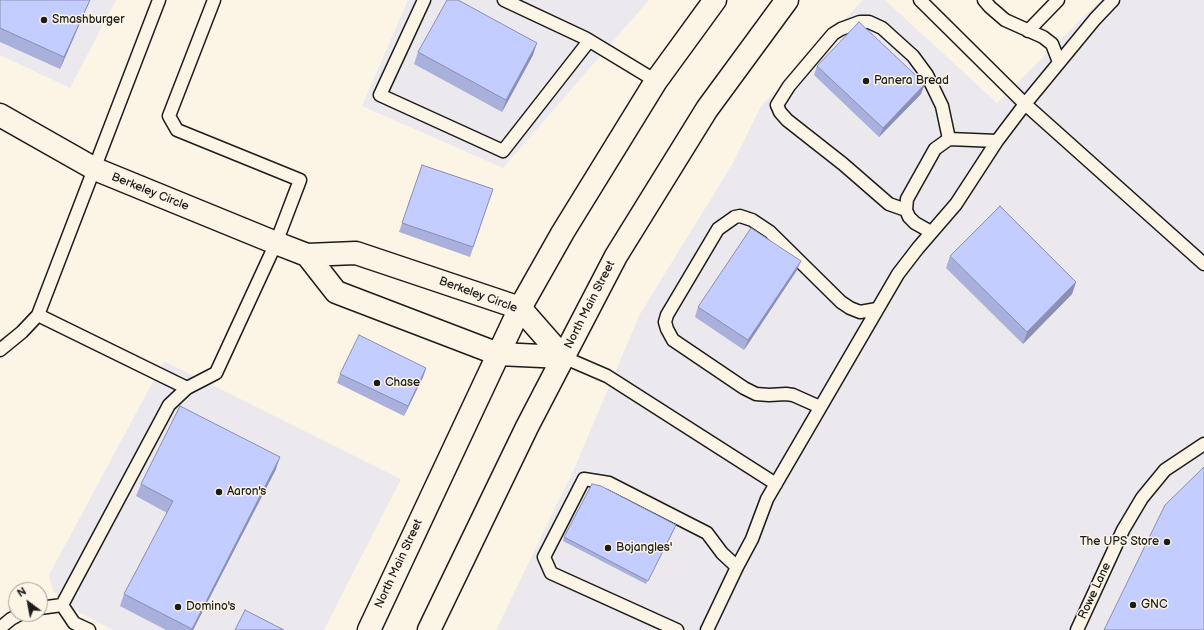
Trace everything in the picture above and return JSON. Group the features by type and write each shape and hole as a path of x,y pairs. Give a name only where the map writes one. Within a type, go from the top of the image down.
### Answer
{"main road":[{"name":"North Main Street","path":"369,630 520,308 562,232 656,81 715,0"},
{"name":"North Main Street","path":"429,630 527,427 616,256 707,109 787,0"},
{"name":"Berkeley Circle","path":"0,115 95,169 307,255 356,253 520,308 563,357"},
{"path":"307,255 336,292 498,354 563,357"}],"lane":[{"path":"0,350 22,332 38,315 159,0"},
{"path":"62,605 169,405 187,388 216,374 276,243 300,180 177,130 169,116 214,0"},
{"path":"424,0 380,95 503,151 589,41"},
{"path":"504,0 589,41 656,81"},
{"path":"920,0 1025,104 1204,264"},
{"path":"984,0 1005,20 1043,37 1052,44 1059,62"},
{"path":"1028,31 1058,0"},
{"path":"707,630 752,539 768,499 776,484 898,274 931,232 956,204 996,141 1025,104 1095,19 1113,0"},
{"path":"906,210 889,204 843,164 787,120 780,112 777,105 789,86 833,34 847,26 860,22 869,22 888,32 913,56 927,75 942,106 949,139"},
{"path":"931,232 915,223 909,217 906,210 907,199 935,150 949,139 996,141"},
{"path":"820,407 793,395 756,394 744,388 673,340 667,330 665,322 667,315 718,229 735,217 740,216 752,220 770,232 841,302 860,312 877,309"},
{"path":"38,315 187,388"},
{"path":"563,357 607,376 776,484"},
{"name":"Rowe Lane","path":"1077,630 1123,530 1142,498 1165,470 1204,444"},
{"path":"677,630 551,573 544,557 584,479 609,483 707,533 722,553 737,567"},
{"path":"48,607 62,605"},
{"path":"62,605 74,623 88,630"},
{"path":"0,628 8,621"}],"shaded area":[{"path":"0,0 116,0 70,88 0,55"},
{"path":"408,0 649,0 503,168 362,106"},
{"path":"863,0 885,0 997,103 1100,0 1204,0 1204,630 496,630 574,469 640,314 733,163 761,106"},
{"path":"164,361 401,479 324,630 113,630 71,608 53,591 49,575"}],"building":[{"path":"0,0 90,0 64,57 0,28"},
{"path":"447,0 458,0 537,43 506,100 418,52"},
{"path":"859,22 925,84 883,128 817,66"},
{"path":"422,165 493,189 473,247 402,223"},
{"path":"1000,206 1076,282 1027,332 950,256"},
{"path":"751,228 801,261 748,340 698,307"},
{"path":"359,335 426,368 408,406 340,374"},
{"path":"180,406 280,457 192,629 124,594 173,501 141,484"},
{"path":"1204,467 1204,630 1104,630 1165,505"},
{"path":"592,484 601,486 676,525 648,581 564,537"},
{"path":"245,610 284,630 235,630"}],"place":[{"name":"Smashburger","path":"44,20"},
{"name":"Panera Bread","path":"866,81"},
{"name":"Chase","path":"377,383"},
{"name":"Aaron's","path":"219,492"},
{"name":"The UPS Store","path":"1167,542"},
{"name":"Bojangles'","path":"608,548"},
{"name":"GNC","path":"1133,605"},
{"name":"Domino's","path":"178,607"}]}
